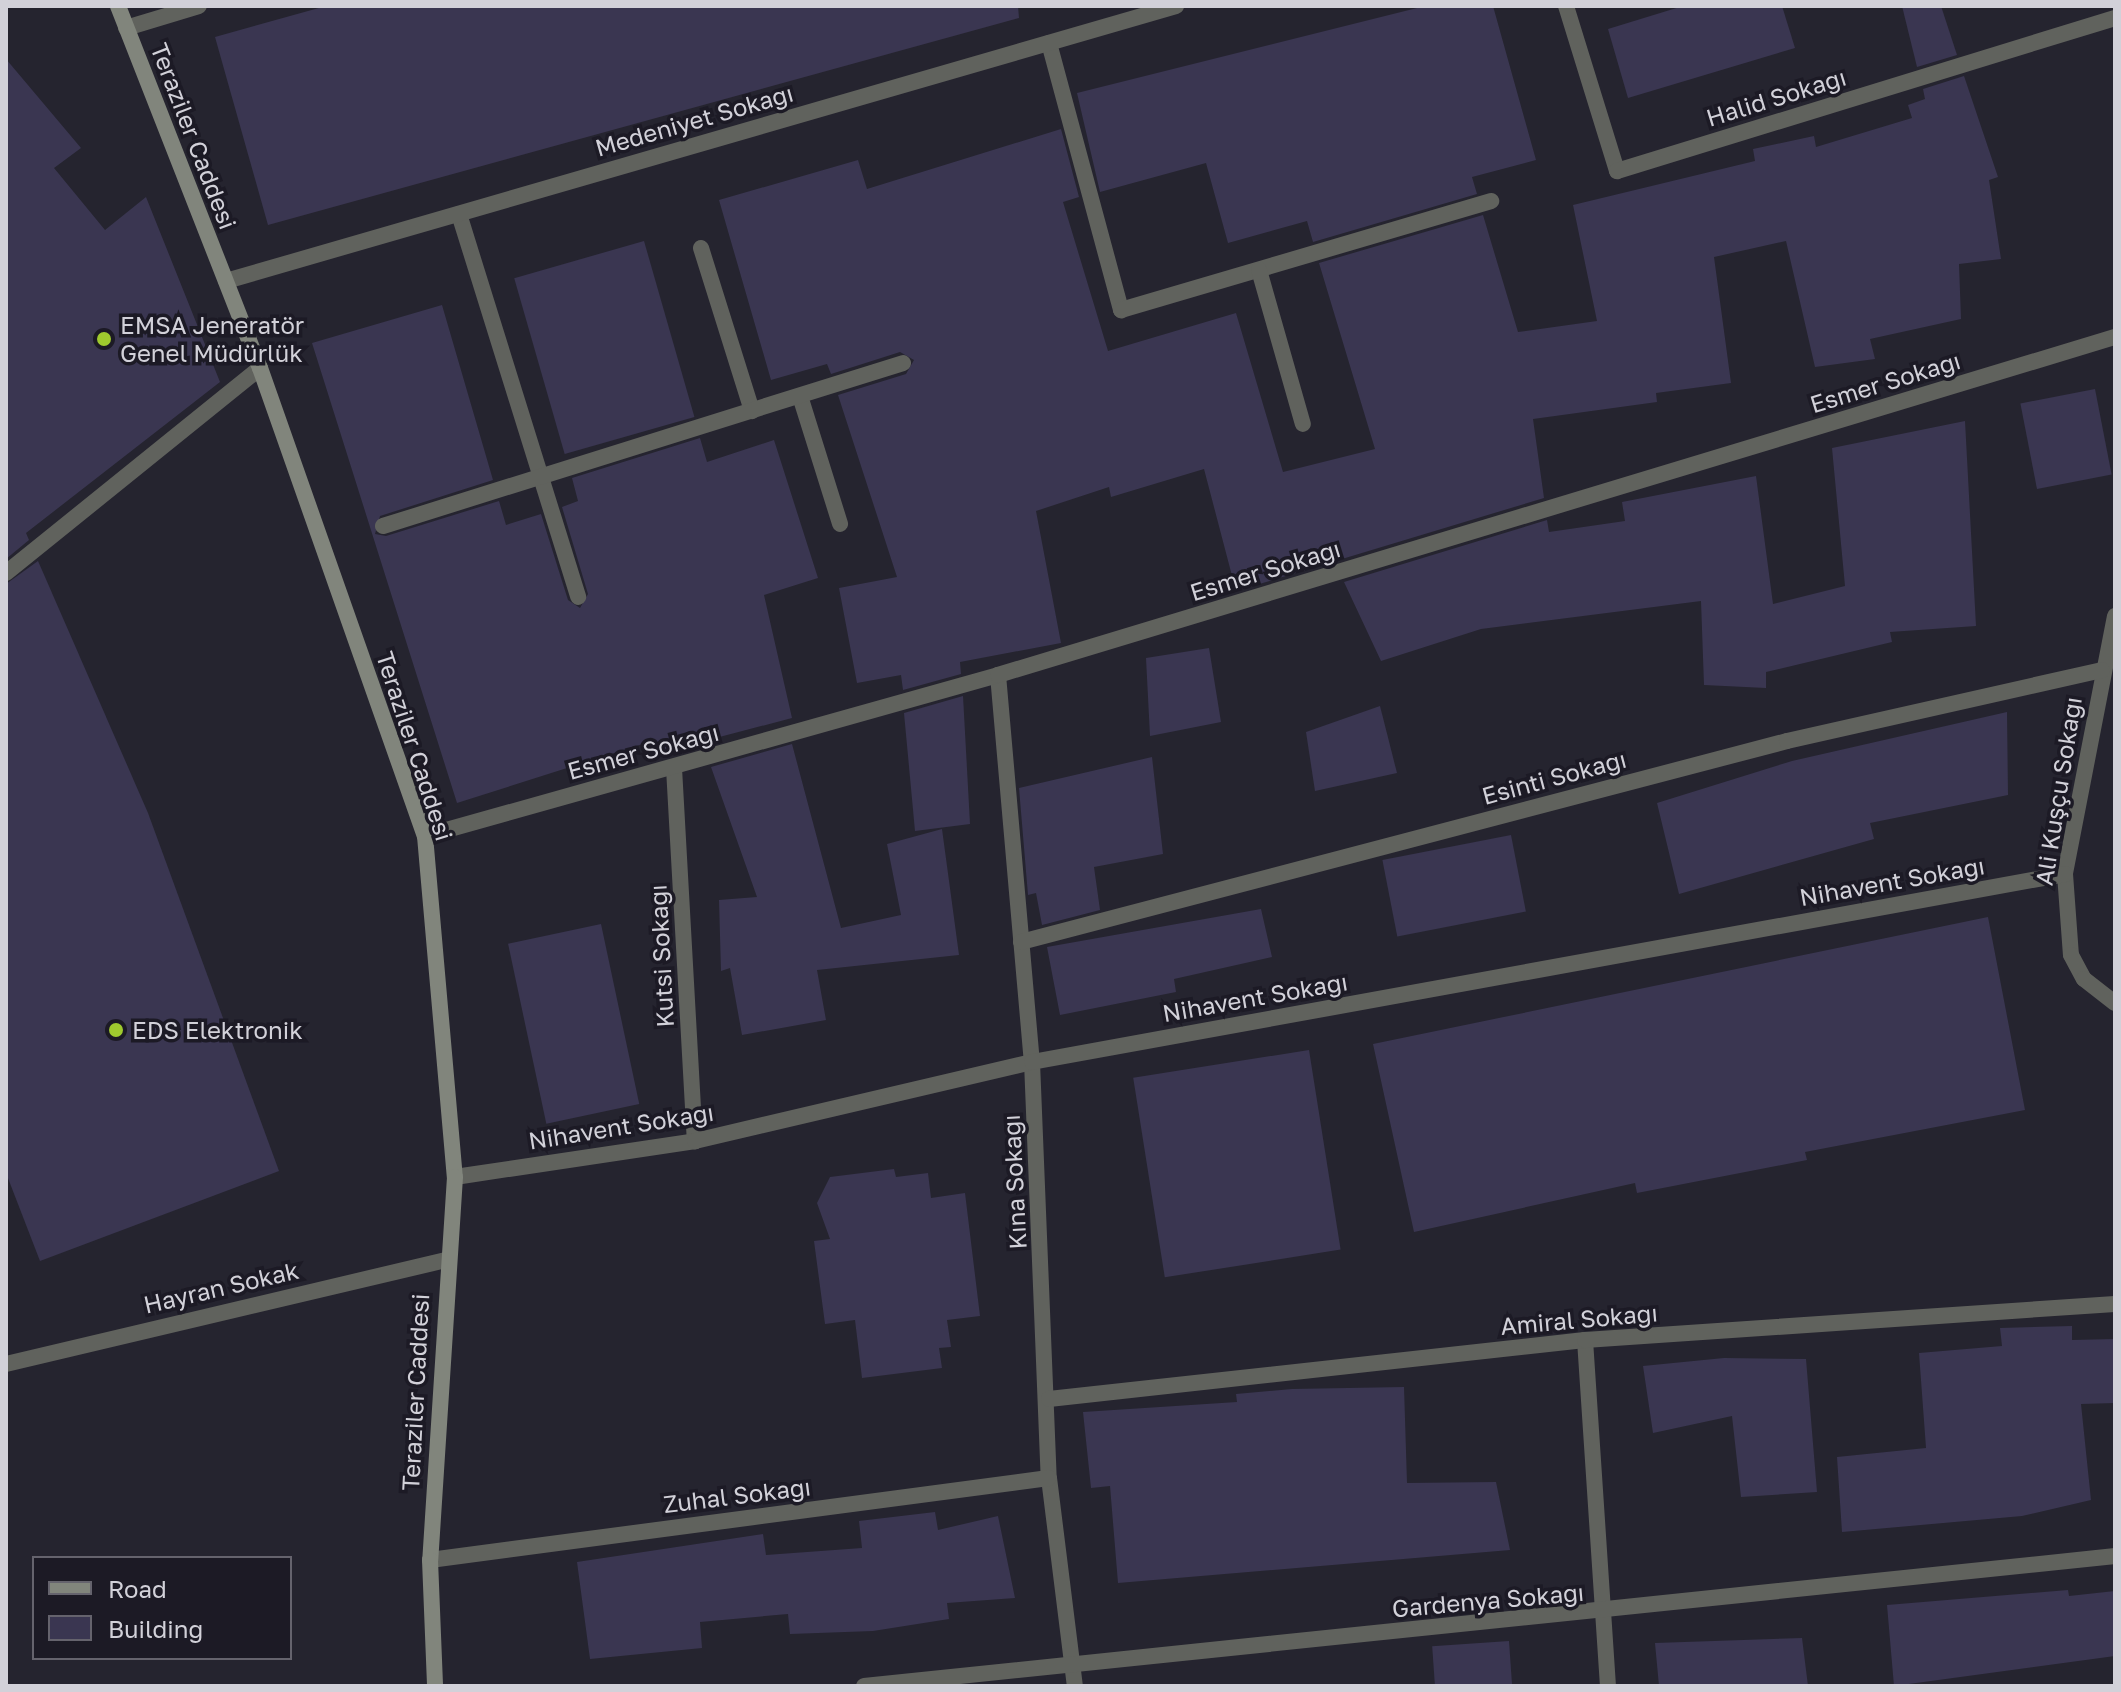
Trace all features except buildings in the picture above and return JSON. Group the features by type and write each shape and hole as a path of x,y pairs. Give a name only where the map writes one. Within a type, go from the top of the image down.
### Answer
{"main road":[{"name":"Teraziler Caddesi","path":"118,6 260,368 425,836 455,1177 447,1260 430,1560 435,1686"}],"street":[{"path":"126,28 199,6"},
{"name":"Medeniyet Sokağı","path":"226,281 1176,6"},
{"name":"Halid Sokağı","path":"1566,6 1617,171 2115,18"},
{"path":"1049,43 1121,310 1491,201"},
{"path":"459,214 578,597"},
{"path":"701,248 752,411"},
{"path":"1259,270 1303,424"},
{"name":"Esmer Sokağı","path":"425,836 998,675 2115,337"},
{"path":"383,526 903,363"},
{"path":"6,573 260,368"},
{"path":"800,396 840,524"},
{"name":"Ali Kuşçu Sokağı","path":"2115,616 2102,670 2065,874 2071,955 2084,979 2115,1003"},
{"name":"Esinti Sokağı","path":"1021,942 1787,741 2102,670"},
{"name":"Kına Sokağı","path":"998,675 1032,1062 1049,1399 1049,1478 1075,1686"},
{"name":"Kutsi Sokağı","path":"674,768 695,1141"},
{"name":"Nihavent Sokağı","path":"455,1177 695,1141 1032,1062 2065,874"},
{"name":"Hayran Sokak","path":"6,1364 447,1260"},
{"name":"Amiral Sokağı","path":"1049,1399 1585,1340 2115,1304"},
{"path":"1585,1340 1607,1614 1608,1686"},
{"name":"Zuhal Sokağı","path":"430,1560 1049,1478"},
{"name":"Gardenya Sokağı","path":"864,1686 1073,1659 1607,1614 2115,1556"}],"place":[{"name":"EMSA Jeneratör Genel Müdürlük","path":"104,339"},
{"name":"EDS Elektronik","path":"116,1030"}]}
